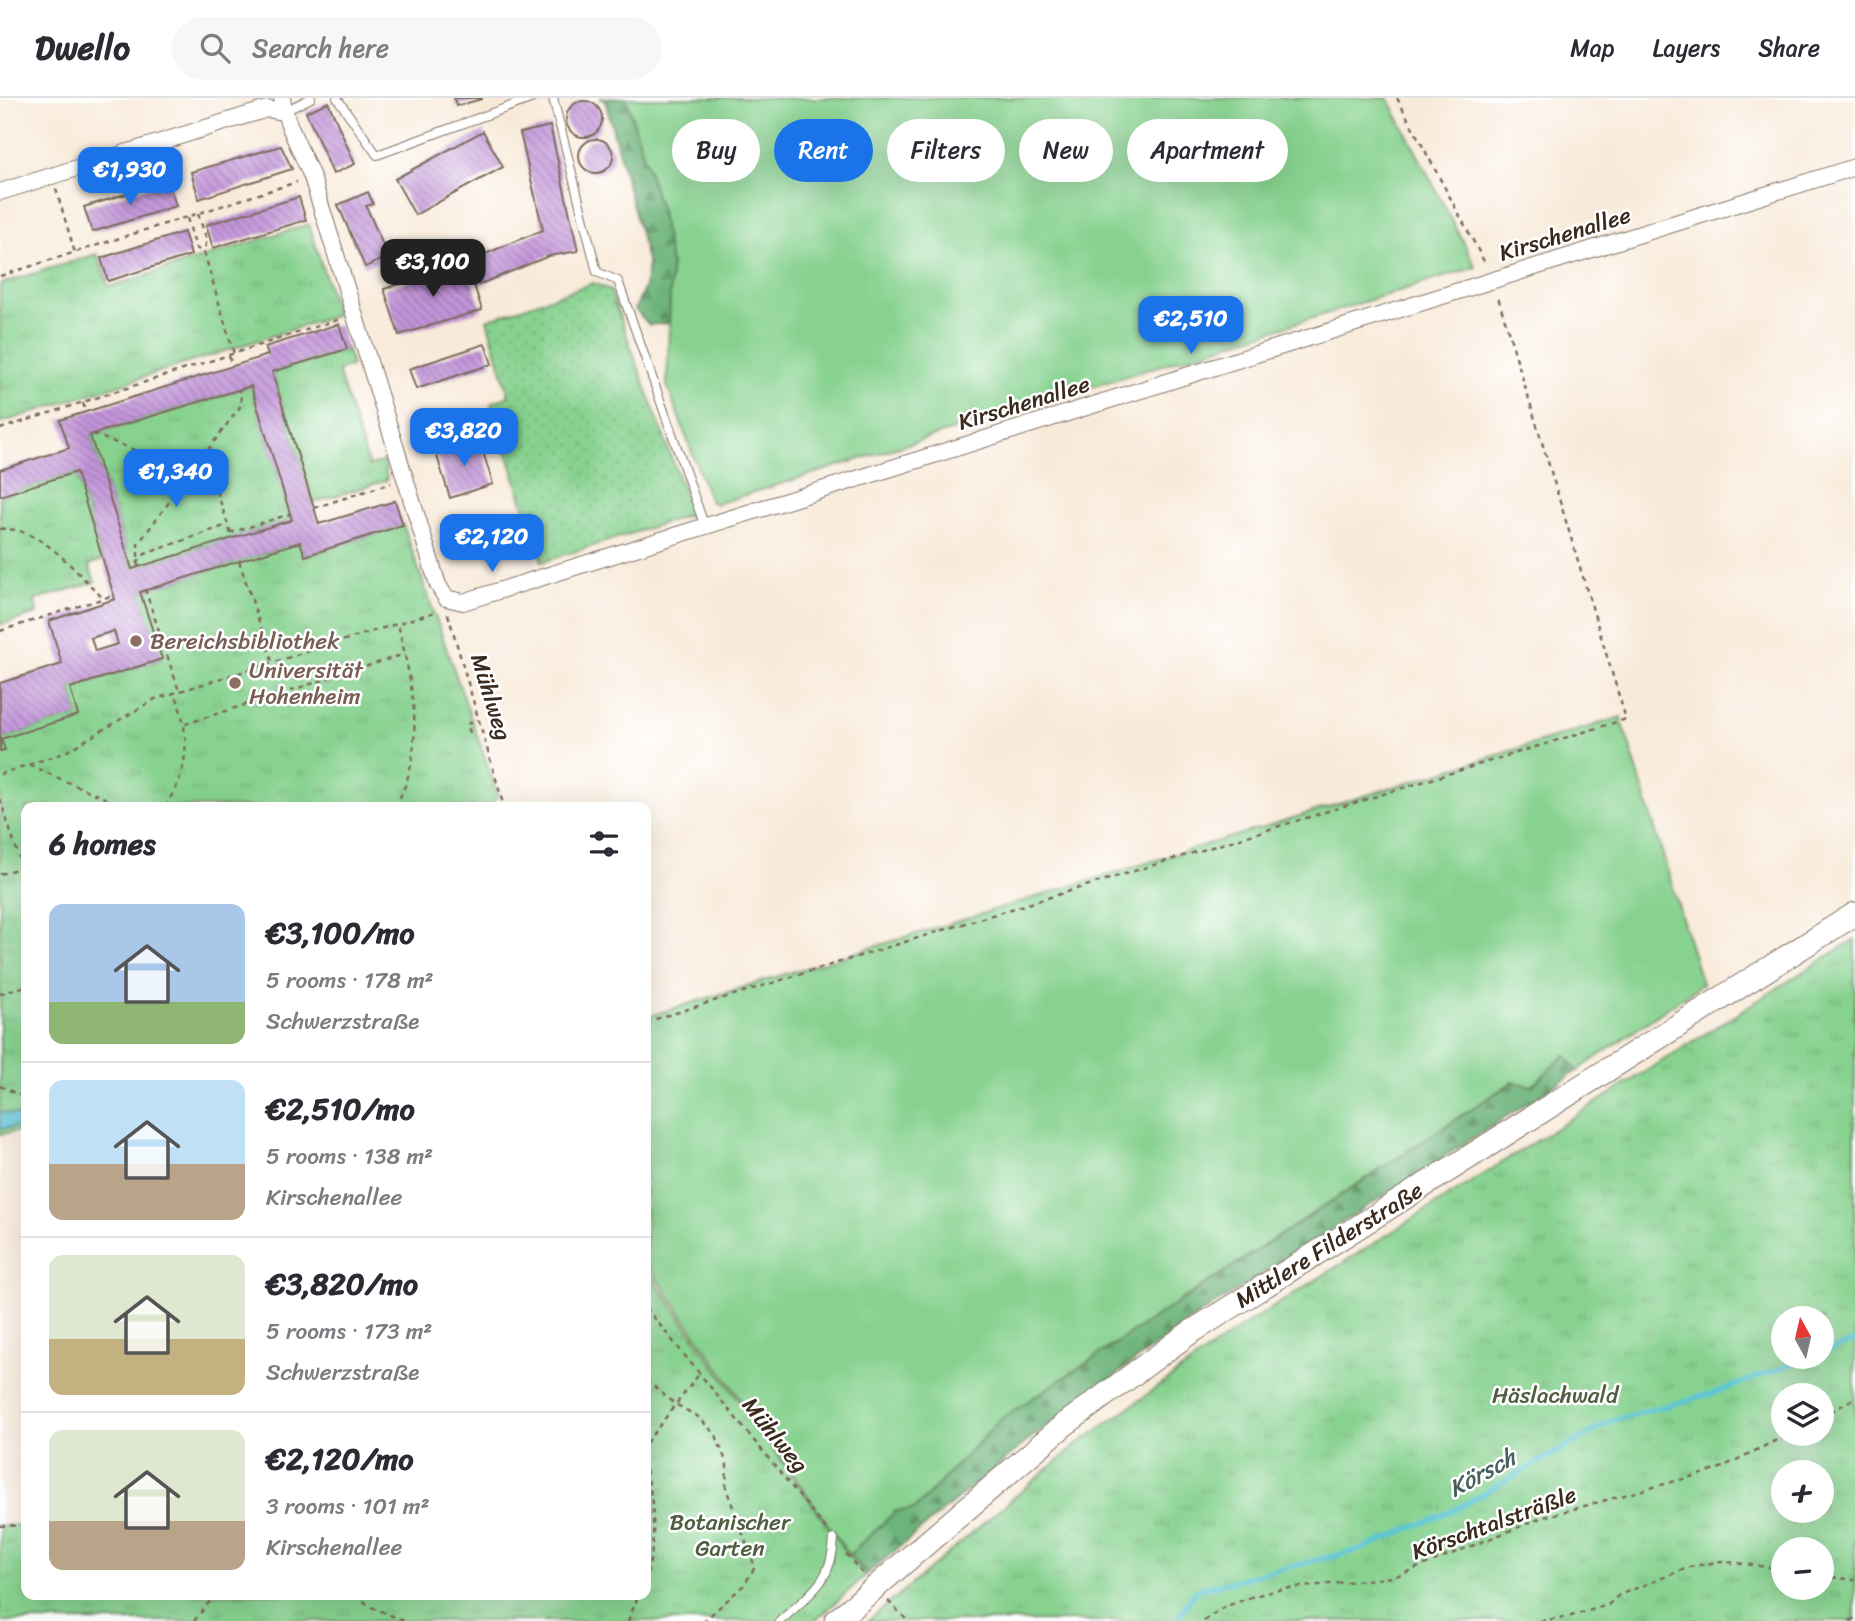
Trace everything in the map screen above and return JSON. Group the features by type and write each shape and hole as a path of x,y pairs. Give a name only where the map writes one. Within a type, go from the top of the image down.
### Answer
{"main road":[{"name":"Mittlere Filderstraße","path":"836,1621 1064,1425 1188,1334 1855,914"}],"street":[{"path":"0,192 282,105 312,177 404,479 438,585 447,602"},
{"name":"Kirschenallee","path":"447,602 463,602 1855,167"}],"lane":[{"path":"282,105 310,98"},
{"path":"337,98 377,155 533,98"},
{"path":"553,98 597,272 618,281 705,527"},
{"path":"780,1621 816,1589 829,1572 834,1539"}],"path":[{"path":"651,1020 1626,719 1493,280 1397,98"},
{"path":"52,176 75,253"},
{"path":"0,276 312,177"},
{"path":"198,214 207,240 204,253 234,354"},
{"path":"187,218 196,248 204,253"},
{"path":"0,429 355,314"},
{"path":"229,356 232,366"},
{"path":"228,525 145,554 138,565 138,544 242,404 239,390"},
{"path":"83,403 86,412"},
{"path":"93,434 171,464 192,468"},
{"path":"204,453 231,535 290,514"},
{"path":"314,508 404,479"},
{"path":"0,529 12,528 38,538 103,598"},
{"path":"239,561 273,662"},
{"path":"145,589 185,724 186,753 182,772 167,802"},
{"path":"0,631 114,595"},
{"path":"0,774 64,753 155,699 398,624 447,602"},
{"name":"Mühlweg","path":"447,602 449,625 503,802"},
{"path":"397,802 413,766 415,740 405,654 398,624"},
{"path":"185,724 405,654"},
{"path":"470,733 467,724 478,720"},
{"path":"29,765 114,802"},
{"path":"0,799 21,858"},
{"path":"0,874 21,868"},
{"path":"0,994 21,988"},
{"path":"0,1086 21,1096"},
{"name":"Mühlweg","path":"651,1314 834,1539 908,1621"},
{"path":"651,1436 700,1373"},
{"path":"651,1384 676,1404 697,1416 716,1435 727,1464 726,1488 755,1567 744,1585 704,1621"},
{"path":"1834,1410 1855,1398"},
{"name":"Körschtalsträßle","path":"1204,1621 1224,1607 1283,1589 1394,1577 1544,1517 1716,1470 1771,1443"},
{"path":"651,1494 651,1537"},
{"path":"0,1526 21,1525"},
{"path":"1540,1621 1608,1605 1619,1595 1690,1567 1721,1561 1771,1567"},
{"path":"1834,1578 1855,1580"},
{"path":"195,1620 211,1600"},
{"path":"362,1600 369,1606 404,1621"},
{"path":"628,1621 637,1600"},
{"path":"1850,1621 1855,1618"}],"green space":[{"path":"600,98 626,98 661,212 671,266 669,323 649,325 635,309 645,287 648,264 605,100"},
{"path":"626,98 1388,98 1476,267 716,504 710,501 667,385 671,266 661,212"},
{"path":"309,224 337,315 0,423 0,284 97,254 109,287"},
{"path":"593,283 610,290 692,514 542,562 491,403 509,396 487,320"},
{"path":"347,349 352,366 338,371 369,466 384,461 387,480 313,503 272,372"},
{"path":"251,386 292,520 132,569 90,435"},
{"path":"76,472 103,560 89,565 95,582 35,600 37,614 0,625 0,496"},
{"path":"403,525 498,795 493,802 21,802 21,1131 0,1134 0,751 5,749 1,739 78,715 70,688 161,659 140,592 300,542 305,556"},
{"path":"1621,717 1702,984 1577,1071 1565,1055 1532,1086 1512,1082 1001,1419 915,1510 896,1511 849,1555 651,1270 651,1015"},
{"name":"Häslachwald","path":"1855,939 1855,1621 868,1621 1075,1446 1240,1328"},
{"path":"1565,1055 1577,1071 1186,1323 1031,1438 867,1574 849,1555 896,1511 915,1509 1001,1419 1513,1082 1532,1086"},
{"name":"Botanischer Garten","path":"651,1276 848,1555 866,1575 815,1621 0,1621 0,1526 21,1525 21,1600 651,1600"}],"water":[{"path":"0,1112 21,1115 21,1127 0,1129"}],"building":[{"path":"454,98 482,98 482,99 456,106"},
{"path":"584,101 597,106 602,119 597,132 584,137 571,132 566,119 571,106"},
{"path":"328,102 355,164 333,174 306,112"},
{"path":"550,126 578,251 549,256 478,285 468,261 543,230 520,133"},
{"path":"483,131 503,167 415,215 395,179"},
{"path":"596,139 608,144 613,156 608,168 596,173 584,168 579,156 584,144"},
{"path":"281,146 292,169 199,199 191,172"},
{"path":"168,181 176,206 92,232 84,207"},
{"path":"368,192 373,204 366,206 388,257 365,267 338,205"},
{"path":"299,197 306,220 213,248 206,225"},
{"path":"184,232 191,255 108,281 101,258"},
{"path":"467,263 482,310 399,335 384,289"},
{"path":"339,324 347,349 272,372 319,524 395,501 403,525 305,556 300,542 140,592 162,659 70,688 78,715 1,739 5,750 0,751 0,683 62,664 49,621 115,599 76,472 0,496 0,470 69,448 60,420 268,355 265,347","holes":["251,386 292,520 132,569 90,435","114,631 118,644 95,651 91,638"]},
{"path":"485,344 492,364 416,389 409,369"},
{"path":"479,439 493,484 450,498 436,453"}],"waterway":[{"name":"Körsch","path":"1834,1349 1855,1341"},
{"name":"Körsch","path":"1176,1621 1196,1590 1362,1549 1456,1509 1613,1420 1714,1393 1779,1369"}],"place":[{"name":"Bereichsbibliothek","path":"136,641"},
{"name":"Universität Hohenheim","path":"235,683"}]}
